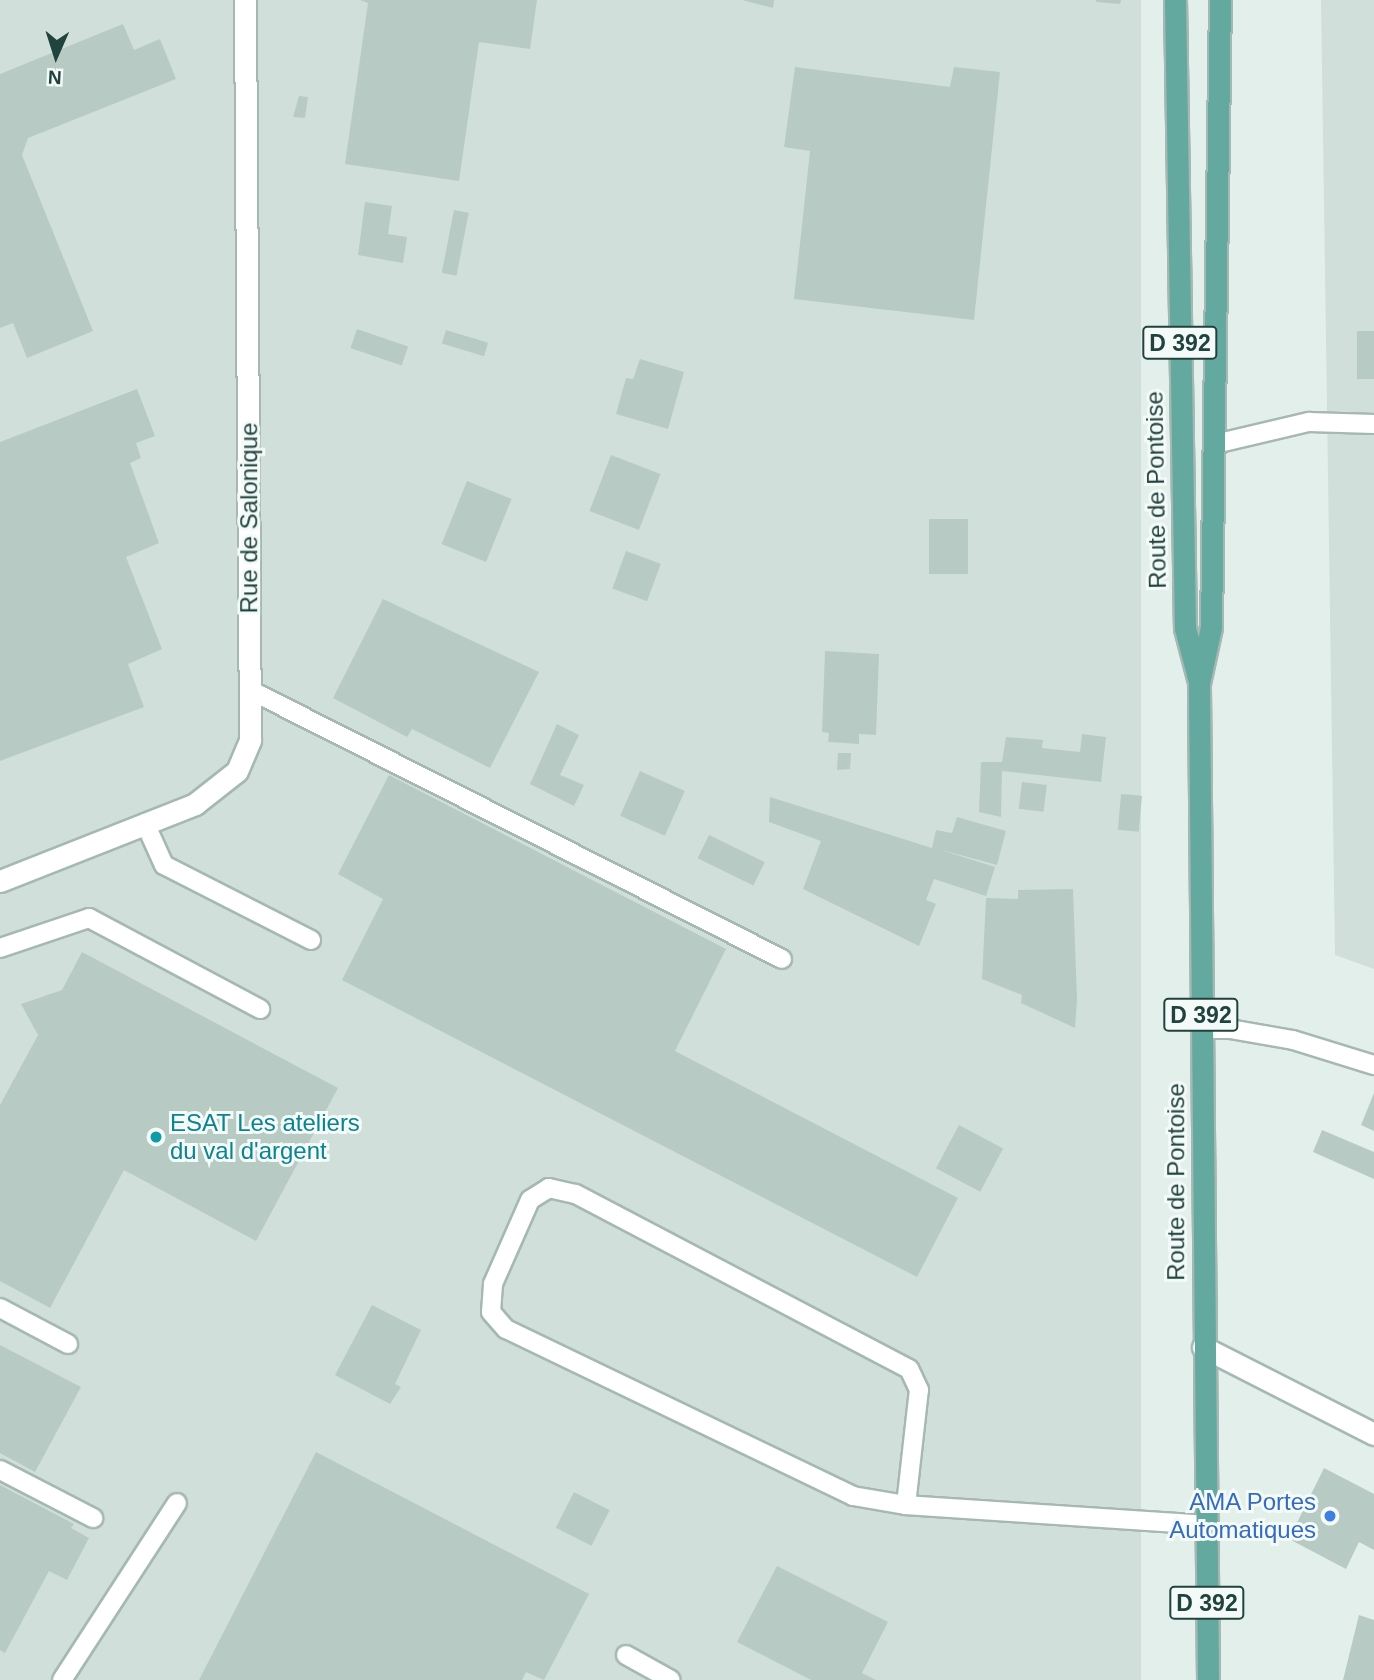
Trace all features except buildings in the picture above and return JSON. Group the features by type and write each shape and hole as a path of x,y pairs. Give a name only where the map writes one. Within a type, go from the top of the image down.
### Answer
{"main road":[{"name":"Route de Pontoise","path":"1175,0 1185,628 1199,683"},
{"name":"Route de Pontoise","path":"1208,1680 1199,683 1211,627 1220,0"}],"street":[{"name":"Rue de Salonique","path":"0,881 195,804 237,771 250,740 245,0"},
{"path":"1203,1347 1374,1434"}],"lane":[{"path":"1215,444 1309,422 1374,425"},
{"path":"250,691 782,959"},
{"path":"145,824 164,865 311,940"},
{"path":"0,948 89,918 260,1009"},
{"path":"1201,1029 1230,1029 1293,1040 1374,1065"},
{"path":"906,1504 919,1390 909,1369 575,1194 549,1188 530,1200 494,1284 491,1312 506,1329 853,1496 906,1504 1206,1525"},
{"path":"0,1308 68,1344"},
{"path":"0,1470 93,1518"},
{"path":"62,1680 177,1503"},
{"path":"626,1655 671,1680"}],"shaded area":[{"path":"0,0 1141,0 1141,1680 0,1680"},
{"path":"1321,0 1374,0 1374,969 1335,955"}],"place":[{"name":"ESAT Les ateliers du val d'argent","path":"156,1137"},
{"name":"AMA Portes Automatiques","path":"1330,1516"}]}
